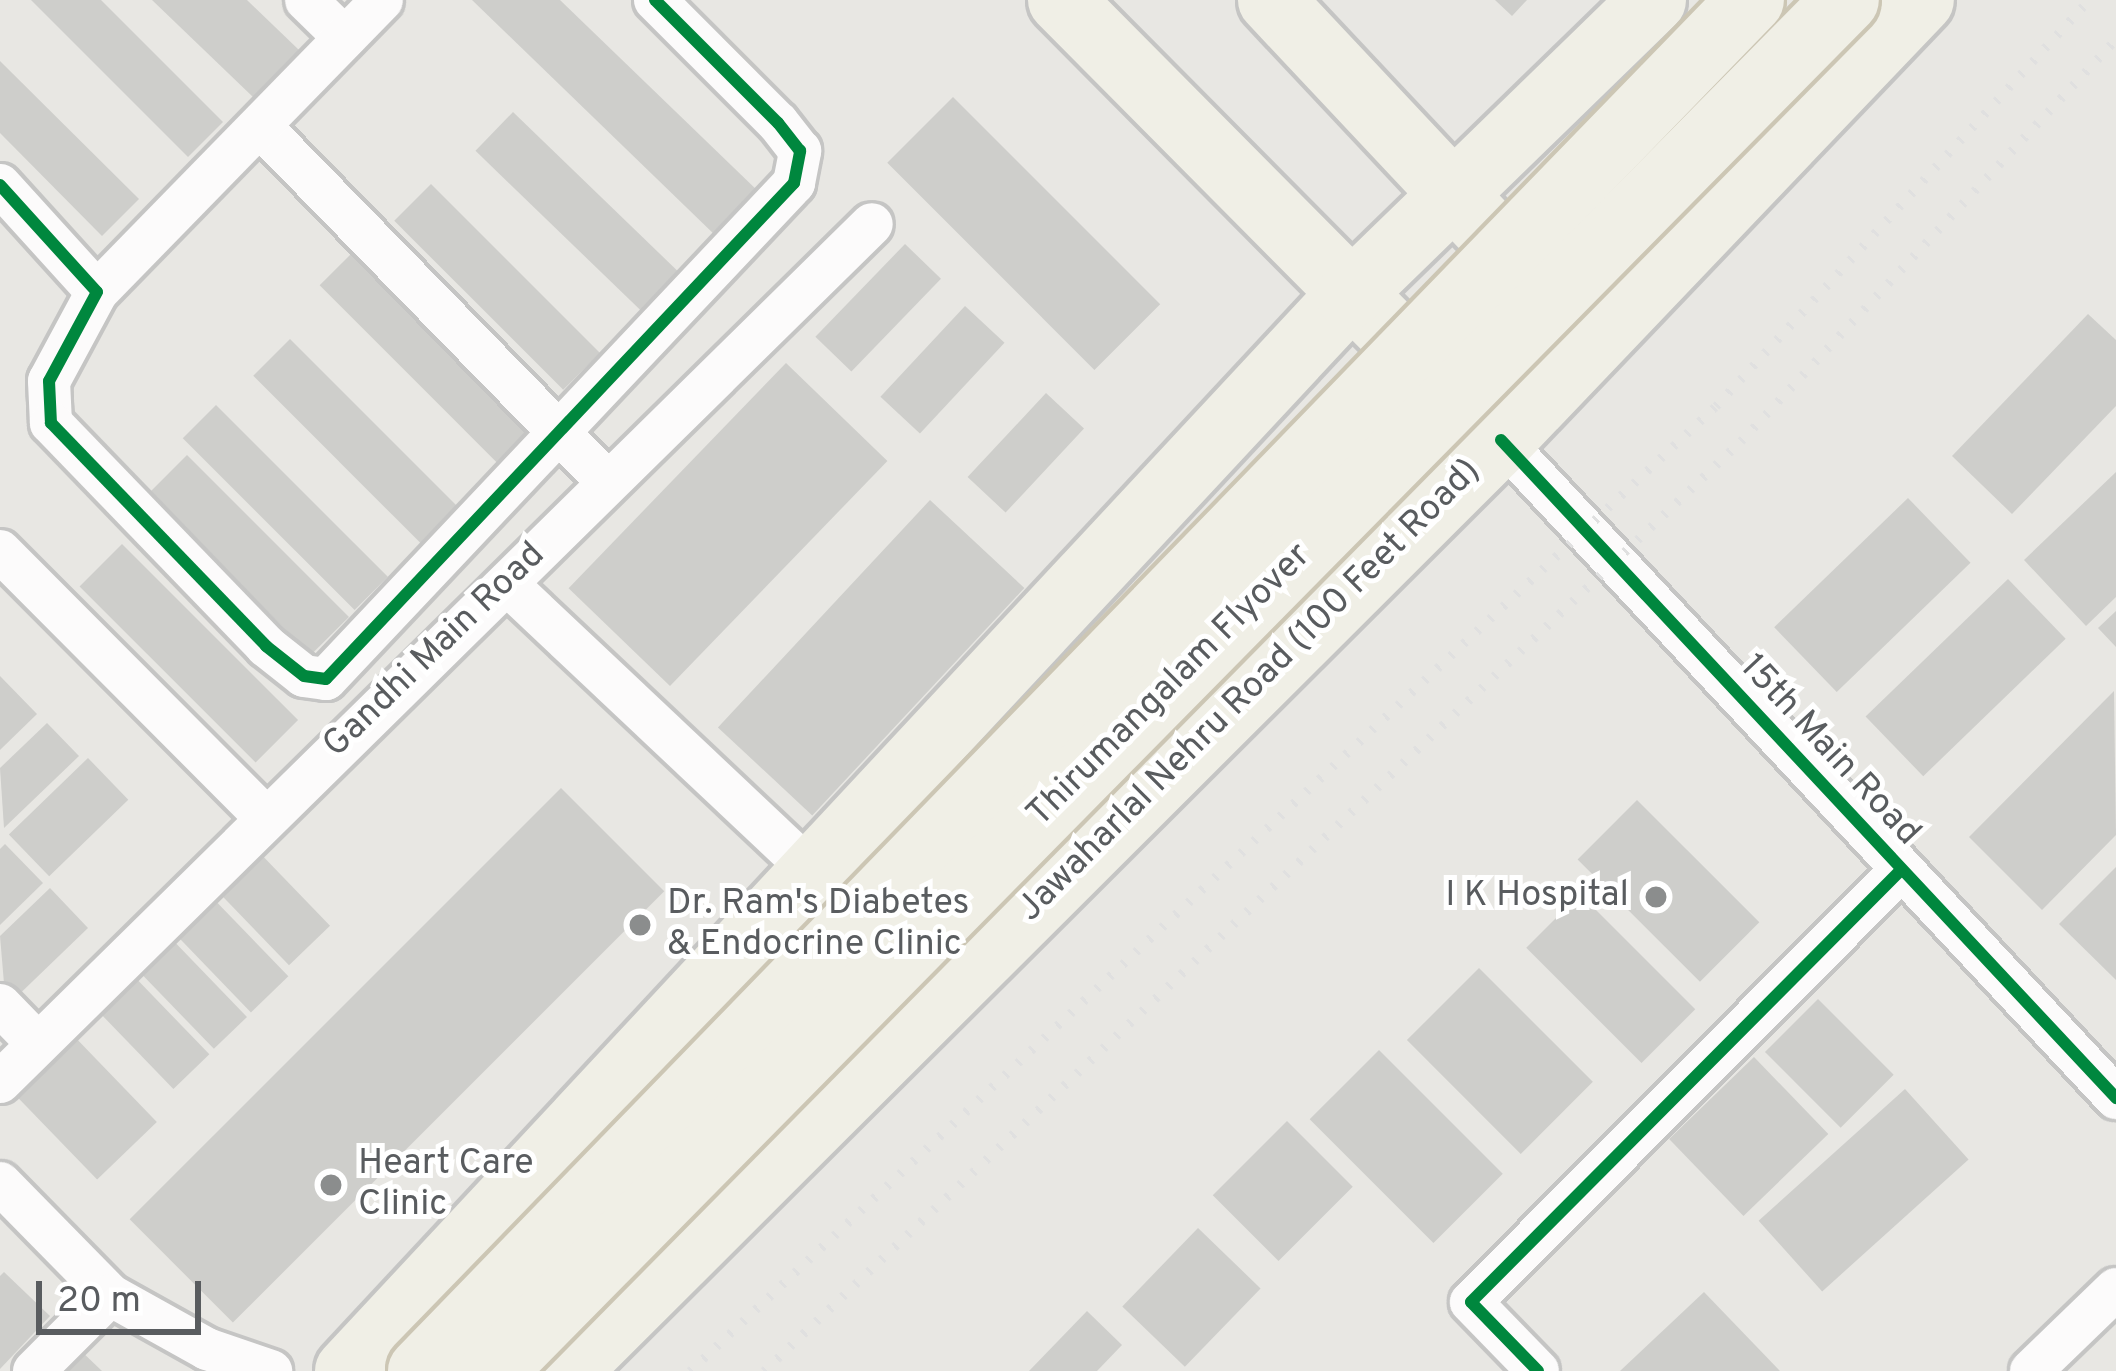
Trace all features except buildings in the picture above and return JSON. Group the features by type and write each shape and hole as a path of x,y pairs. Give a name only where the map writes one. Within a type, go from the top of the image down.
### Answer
{"main road":[{"path":"1061,0 1349,296 1502,440"},
{"path":"1271,0 1594,342"},
{"path":"348,1371 817,876 1349,296 1652,0"},
{"name":"Thirumangalam Flyover","path":"421,1371 1751,0"},
{"name":"Thirumangalam Flyover","path":"493,1371 1880,8"},
{"name":"Jawaharlal Nehru Road (100 Feet Road)","path":"568,1371 1502,440 1594,342 1880,8"}],"street":[{"path":"306,0 345,38"},
{"path":"382,0 97,292 49,381 51,423 304,676 326,679 794,183 800,151 655,0"},
{"path":"260,126 606,480"},
{"path":"0,185 97,292"},
{"name":"Gandhi Main Road","path":"0,1082 507,584 606,480 872,224"},
{"name":"15th Main Road","path":"1502,440 1899,872 2116,1098"},
{"path":"0,551 265,817"},
{"path":"507,584 817,876"},
{"path":"1538,1371 1471,1302 1899,872"},
{"path":"0,1005 38,1044"},
{"path":"0,1183 110,1295 212,1360 271,1371"},
{"path":"2031,1371 2116,1288"},
{"path":"34,1371 110,1295"}],"railway":[{"path":"690,1371 1716,406 2089,0"},
{"path":"764,1371 1741,441 2116,39"}],"cycle path":[{"path":"0,185 97,292 49,381 51,423 266,646 304,676 326,679 794,183 800,151 655,0"},
{"path":"1501,440 2116,1098"},
{"path":"1538,1371 1471,1302 1899,872"}],"place":[{"name":"I K Hospital","path":"1656,897"},
{"name":"Dr. Ram's Diabetes & Endocrine Clinic","path":"640,925"},
{"name":"Heart Care Clinic","path":"331,1185"}]}
